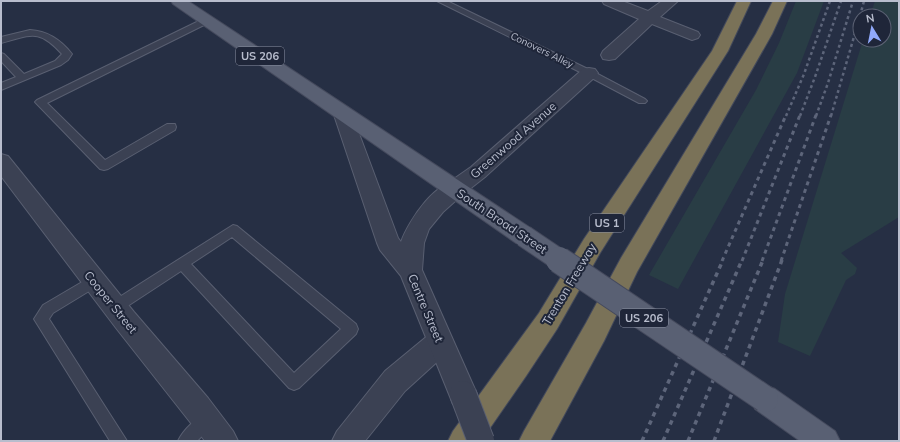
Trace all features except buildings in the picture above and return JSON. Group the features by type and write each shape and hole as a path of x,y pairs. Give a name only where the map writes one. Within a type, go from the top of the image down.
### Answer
{"highway":[{"name":"Trenton Freeway","path":"463,441 517,367 548,321 592,246 720,51 744,1"},
{"path":"534,441 595,332 629,264 764,34 780,1"}],"main road":[{"name":"South Broad Street","path":"178,1 825,441"}],"street":[{"path":"609,1 692,35"},
{"path":"609,55 649,18 671,1"},
{"name":"Greenwood Avenue","path":"410,270 409,254 411,243 420,222 435,206 478,172 589,73"},
{"name":"Centre Street","path":"342,112 388,243 410,270 463,394 481,441"},
{"name":"Cooper Street","path":"4,170 114,307 208,420 223,441"},
{"path":"347,441 394,381 440,342"}],"lane":[{"name":"Conovers Alley","path":"441,1 589,73 642,101"},
{"path":"171,128 104,166 40,102 207,20"},
{"path":"1,40 21,33 40,32 46,34 67,54 65,58 58,63 1,87"},
{"path":"1,56 22,78"},
{"path":"114,307 182,263 233,230 351,329 294,383 182,263"},
{"path":"94,281 48,309 41,319 119,441"},
{"path":"186,441 208,420"}],"shaded area":[{"path":"796,1 824,1 797,73 678,289 649,275 756,90 779,43"},
{"path":"875,1 899,1 899,217 841,253 857,268 855,274 846,280 810,356 778,342 785,294 861,48 892,48 892,8 873,8"}],"railway":[{"path":"786,116 804,74 830,1"},
{"path":"800,116 841,1"},
{"path":"816,116 828,83 853,1"},
{"path":"831,116 864,1"},
{"path":"722,261 786,115"},
{"path":"742,261 800,115"},
{"path":"762,261 816,115"},
{"path":"781,261 831,115"},
{"path":"642,441 723,260"},
{"path":"663,441 742,260"},
{"path":"688,441 763,260"},
{"path":"714,441 782,260"}]}
